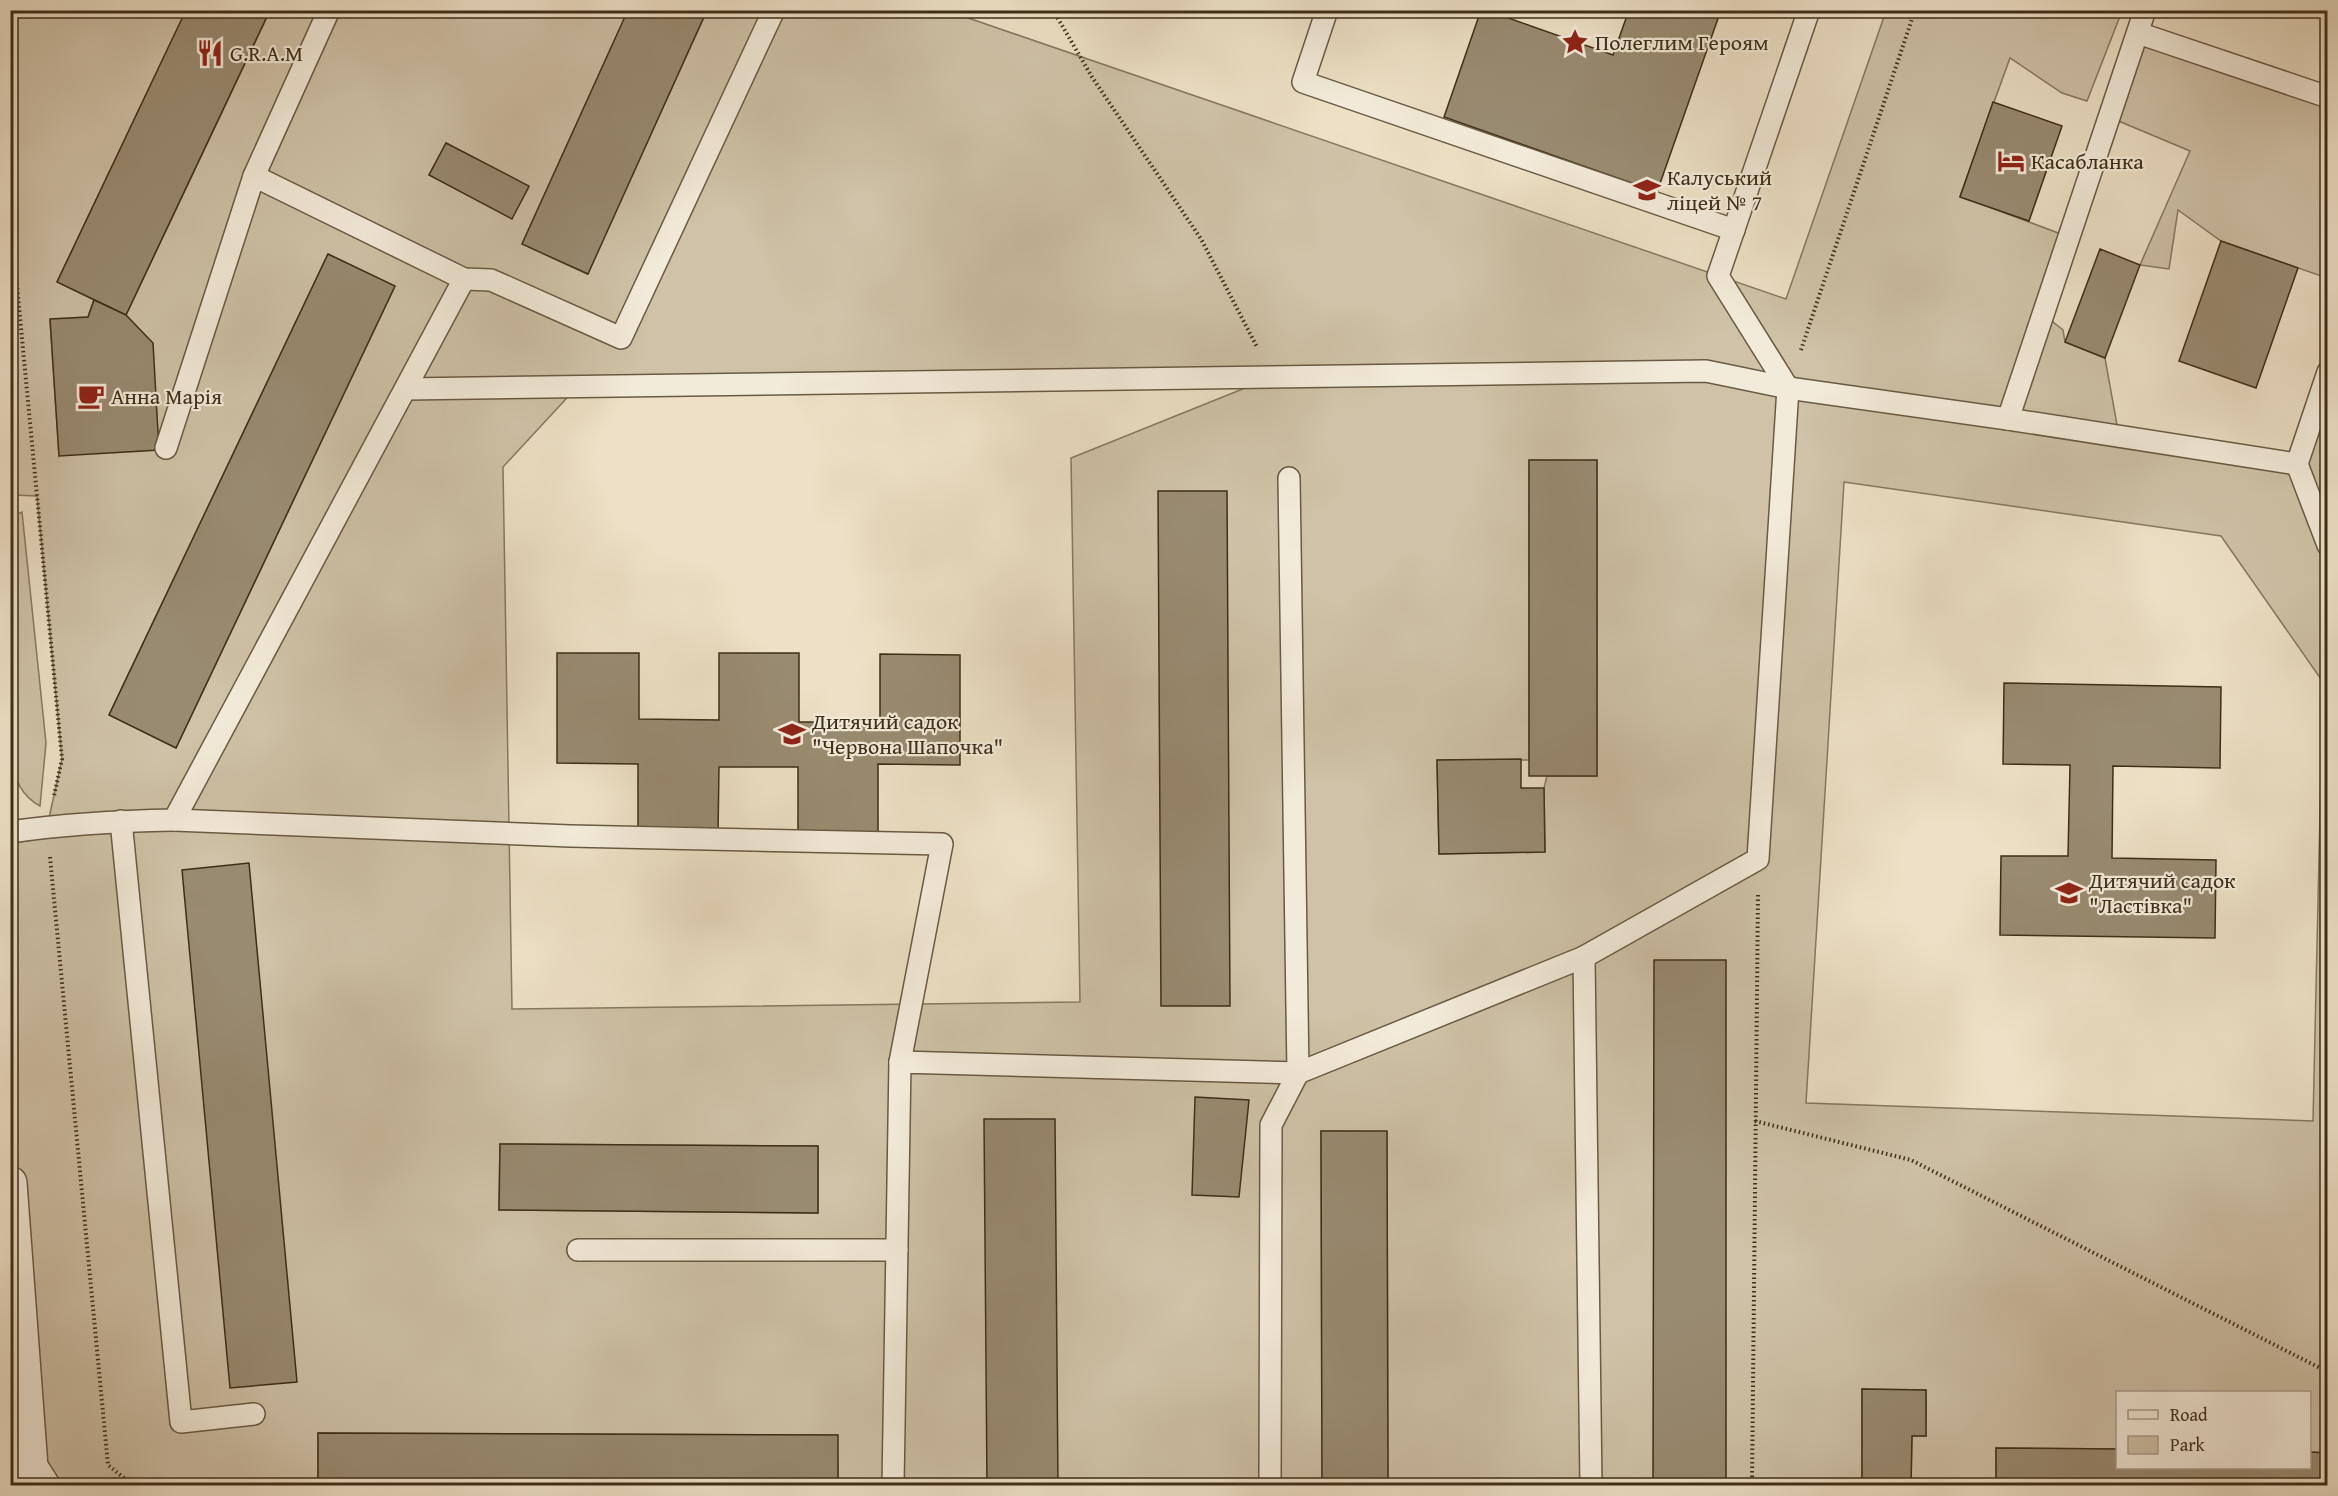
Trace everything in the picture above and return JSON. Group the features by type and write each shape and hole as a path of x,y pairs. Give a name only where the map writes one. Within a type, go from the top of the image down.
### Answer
{"street":[{"path":"10,1183 32,1479"}],"lane":[{"path":"166,448 254,176 329,10"},
{"path":"254,176 464,279 491,280 621,338 774,10"},
{"path":"1326,10 1303,82 1734,230"},
{"path":"900,1062 1298,1073 1584,957 1758,859 1788,388 1718,276 1809,10"},
{"path":"2008,419 2145,10"},
{"path":"2138,33 2328,97"},
{"path":"174,820 464,279"},
{"path":"406,389 1706,371 1788,388 2008,419 2297,464"},
{"path":"2328,372 2297,464 2328,545"},
{"path":"1270,1485 1271,1125 1298,1073 1289,478"},
{"path":"10,832 47,826 174,820 570,836 942,844 900,1062 893,1485"},
{"path":"121,821 181,1422 254,1414"},
{"path":"1584,957 1591,1485"},
{"path":"578,1250 897,1251"}],"path":[{"path":"1053,10 1092,77 1201,239 1273,377"},
{"path":"1788,388 1915,10"},
{"path":"1752,1485 1758,859"},
{"path":"1755,1121 1911,1160 2328,1372"}],"green space":[{"path":"945,10 1786,299 1886,11 2122,11 2087,101 2062,93 2010,58 1960,196 2069,237 2043,314 2063,330 2065,342 2105,358 2119,436 2297,464 2327,392 2327,1453 2311,1452 2311,1391 2116,1391 2116,1449 1996,1448 1996,1485 1911,1485 1912,1436 1926,1436 1926,1390 1862,1389 1862,1485 1388,1485 1387,1132 1321,1131 1322,1485 838,1485 837,1435 318,1433 318,1485 43,1485 11,1224 10,833 47,827 62,759 37,496 13,495 10,470 11,11 186,11 57,282 94,300 88,317 50,320 59,456 153,344 126,315 270,11 628,11 522,244 587,274 707,11","holes":["446,143 529,187 512,218 429,175","328,254 395,286 176,748 109,715","1270,378 1071,458 1080,1002 512,1009 503,467 577,387","1529,460 1597,461 1597,776 1547,776 1544,788 1545,852 1439,854 1437,760 1529,760","1844,482 2221,536 2323,682 2313,1121 1806,1103","500,1144 818,1146 818,1213 499,1210"]},
{"path":"2138,33 2327,97 2327,278 2221,241 2178,210 2169,269 2140,265 2190,151 2109,117"},
{"path":"22,512 46,743 40,806 24,792 17,781 11,761 10,517"}],"building":[{"path":"186,10 270,10 126,315 57,282"},
{"path":"628,10 707,10 588,274 522,244"},
{"path":"1481,10 1613,55 1629,10 1721,10 1657,192 1444,117"},
{"name":"Касабланка","path":"1993,102 2062,126 2029,221 1960,197"},
{"path":"446,143 529,186 512,219 429,175"},
{"path":"2221,241 2298,268 2256,388 2179,361"},
{"path":"2100,249 2140,265 2105,358 2065,342"},
{"path":"328,254 395,286 176,748 109,715"},
{"path":"94,300 126,315 153,343 159,450 59,456 50,319 88,317"},
{"path":"1529,460 1597,460 1597,776 1529,776"},
{"path":"1158,491 1227,491 1230,1006 1161,1006"},
{"path":"557,653 639,653 639,719 719,720 719,653 799,653 799,722 880,722 880,654 960,655 960,765 878,764 878,835 798,835 798,767 719,767 718,835 638,835 638,764 557,763"},
{"path":"2004,683 2221,687 2220,768 2113,766 2112,858 2216,860 2215,938 2000,935 2001,856 2068,856 2070,765 2003,764"},
{"path":"1521,759 1521,788 1544,788 1545,852 1439,854 1437,760"},
{"path":"249,863 297,1382 230,1388 182,870"},
{"path":"1654,960 1726,960 1726,1486 1653,1486"},
{"path":"1195,1097 1249,1100 1239,1197 1192,1195"},
{"path":"984,1119 1055,1119 1058,1486 987,1486"},
{"path":"1321,1131 1387,1131 1388,1486 1322,1486"},
{"path":"500,1144 818,1146 818,1213 499,1210"},
{"path":"1862,1389 1926,1390 1926,1436 1912,1436 1911,1486 1862,1486"},
{"path":"318,1433 838,1435 838,1486 318,1486"},
{"path":"1996,1448 2116,1449 2116,1469 2311,1469 2311,1452 2328,1453 2328,1486 1996,1486"}],"place":[{"name":"Полеглим Героям","path":"1575,42"},
{"name":"G.R.A.M","path":"210,53"},
{"name":"Касабланка","path":"2011,161"},
{"name":"Калуський ліцей № 7","path":"1647,190"},
{"name":"Анна Марія","path":"91,396"},
{"name":"Дитячий садок \"Червона Шапочка\"","path":"792,734"},
{"name":"Дитячий садок \"Ластівка\"","path":"2069,893"}]}
